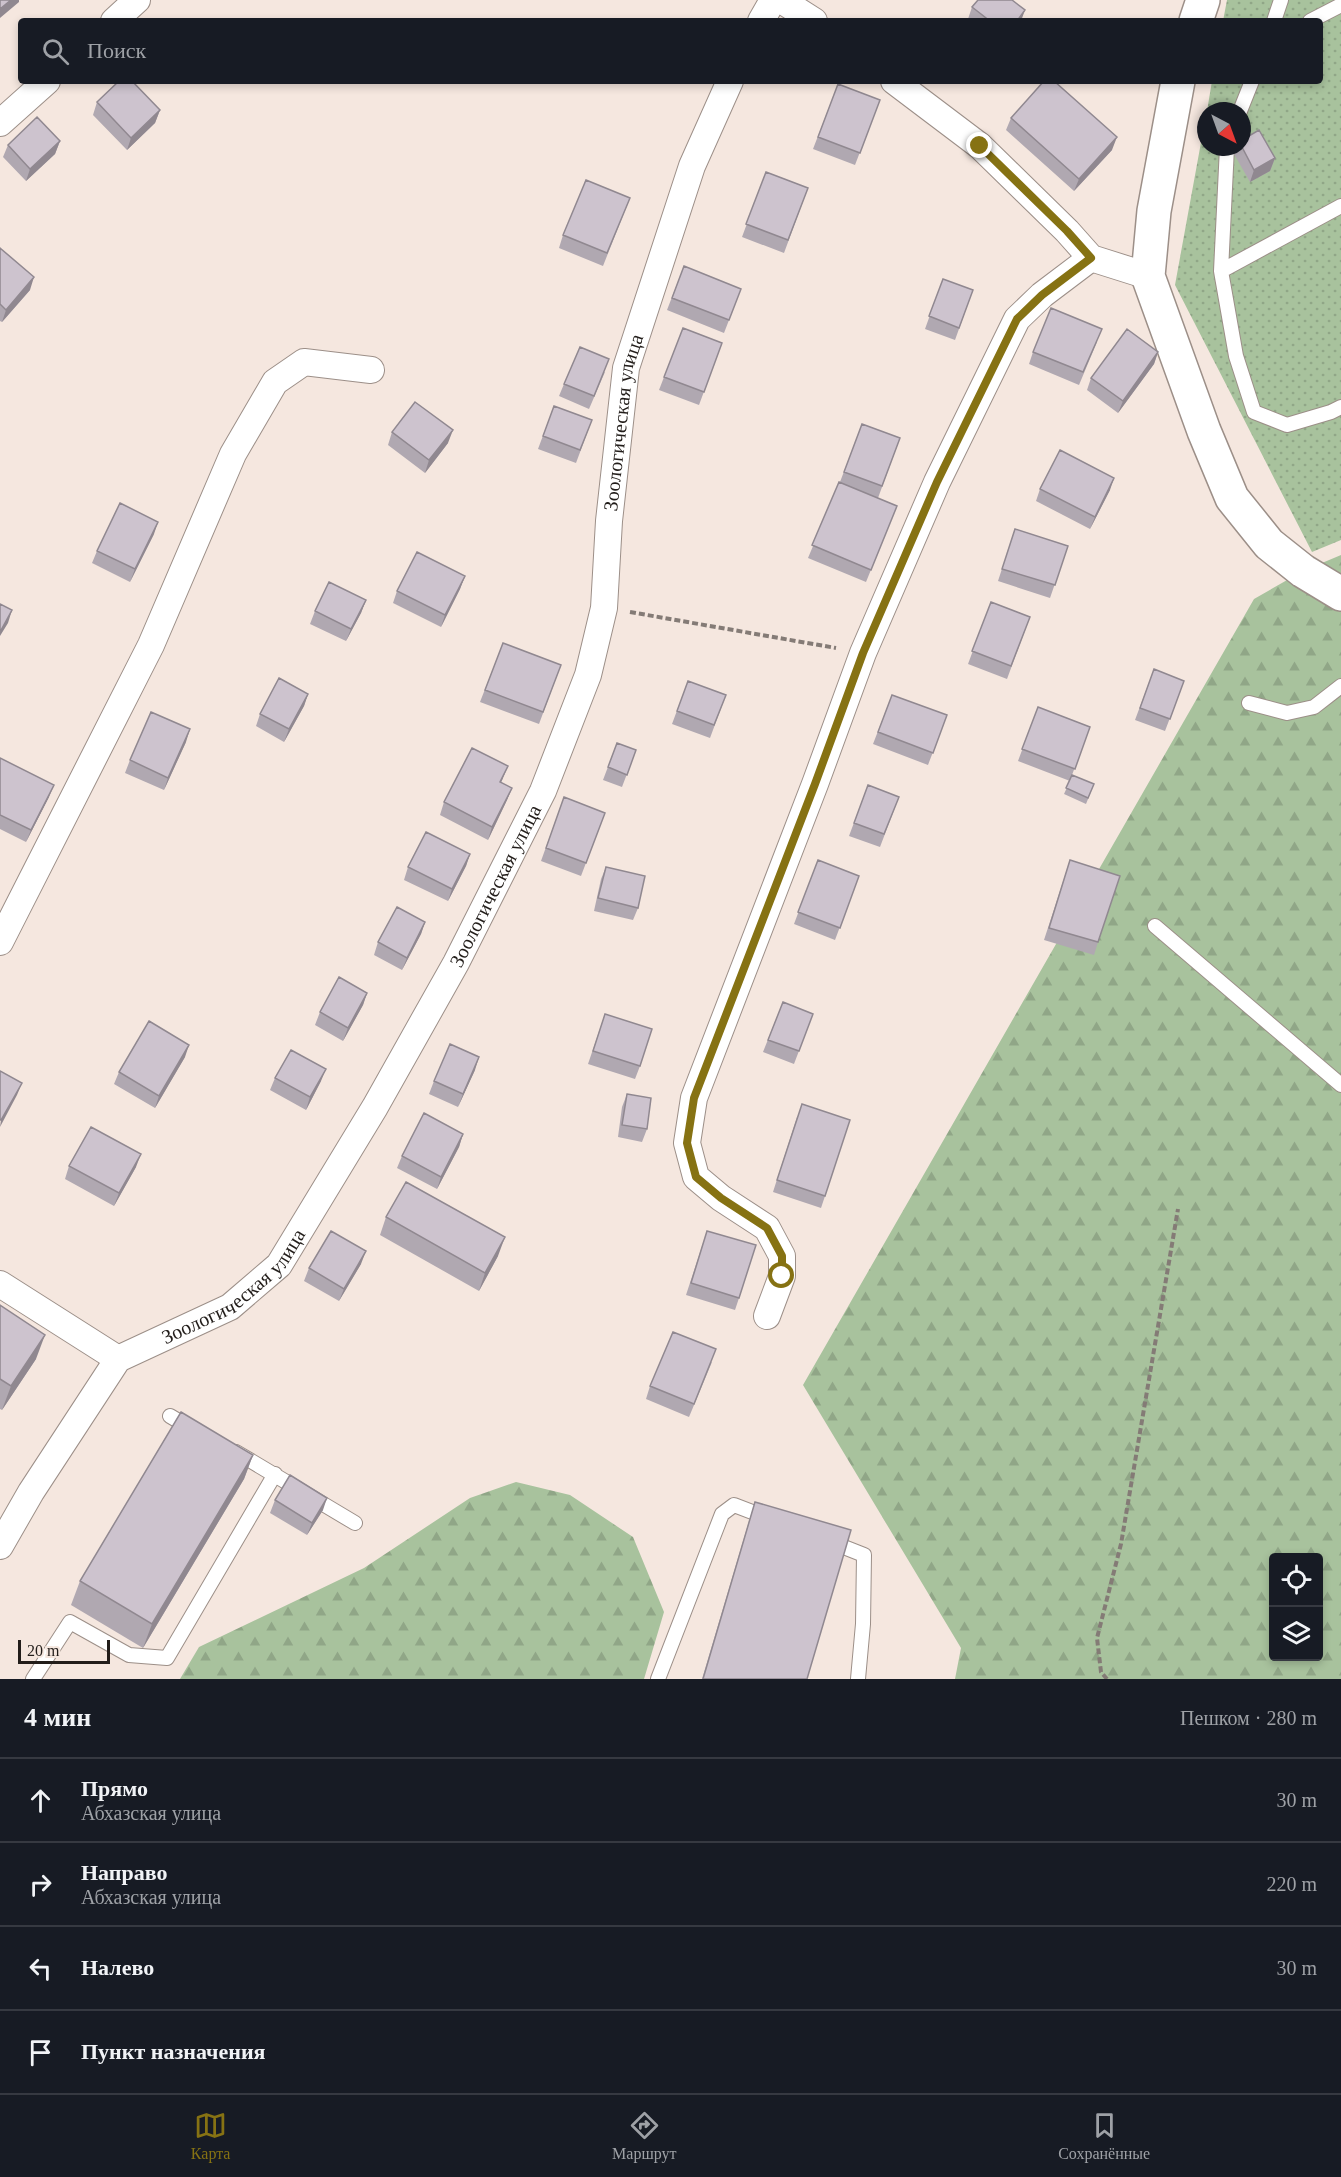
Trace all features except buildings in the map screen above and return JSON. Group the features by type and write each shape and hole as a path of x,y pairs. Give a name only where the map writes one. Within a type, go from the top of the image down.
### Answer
{"street":[{"path":"117,18 137,0"},
{"path":"764,18 773,0"},
{"path":"781,0 809,18"},
{"path":"1197,18 1203,0"},
{"path":"0,123 44,84"},
{"name":"Зоологическая улица","path":"118,1359 230,1307 279,1265 375,1107 456,963 543,791 588,675 604,608 609,521 626,368 692,166 729,84"},
{"path":"898,84 980,146 1067,231 1091,258 1148,276"},
{"path":"1177,84 1154,211 1148,276 1204,431 1232,498 1269,544 1303,570 1341,594"},
{"path":"767,1316 782,1276 782,1256 767,1228 721,1198 696,1177 687,1143 694,1098 811,795 863,653 937,482 1017,319 1042,295 1091,258"},
{"path":"0,942 151,645 233,454 275,382 304,362 372,370"},
{"path":"0,1284 118,1359 31,1492 0,1546"}],"lane":[{"path":"1275,18 1281,0"},
{"path":"1316,18 1341,5"},
{"path":"1244,102 1251,84"},
{"path":"1227,156 1221,271 1236,356 1254,412 1287,425 1341,407"},
{"path":"1221,271 1341,206"},
{"path":"1249,703 1287,713 1314,707 1341,686"},
{"path":"1155,926 1341,1085"},
{"path":"170,1416 201,1433"},
{"path":"221,1444 355,1523"},
{"path":"33,1679 70,1622 129,1655 167,1658 275,1474"},
{"path":"658,1679 722,1514 734,1505 777,1521"},
{"path":"821,1538 864,1554 863,1624 858,1679"}],"path":[{"path":"604,608 863,653"},
{"path":"1107,1679 1101,1672 1096,1638 1120,1544 1178,1209"}],"green space":[{"path":"1227,0 1341,0 1341,540 1312,552 1175,285 1199,156 1251,156 1251,102 1208,102 1212,84 1323,84 1323,18 1224,18"},
{"path":"1341,555 1341,1679 955,1679 961,1648 803,1385 1254,599 1303,571"},
{"path":"516,1482 570,1495 633,1537 664,1612 644,1679 180,1679 199,1647 364,1568 470,1498"}],"route":[{"path":"782,1276 782,1256 767,1228 721,1198 696,1177 687,1143 694,1098 863,653 937,482 1017,319 1042,295 1091,258 1067,231 980,146"}]}
